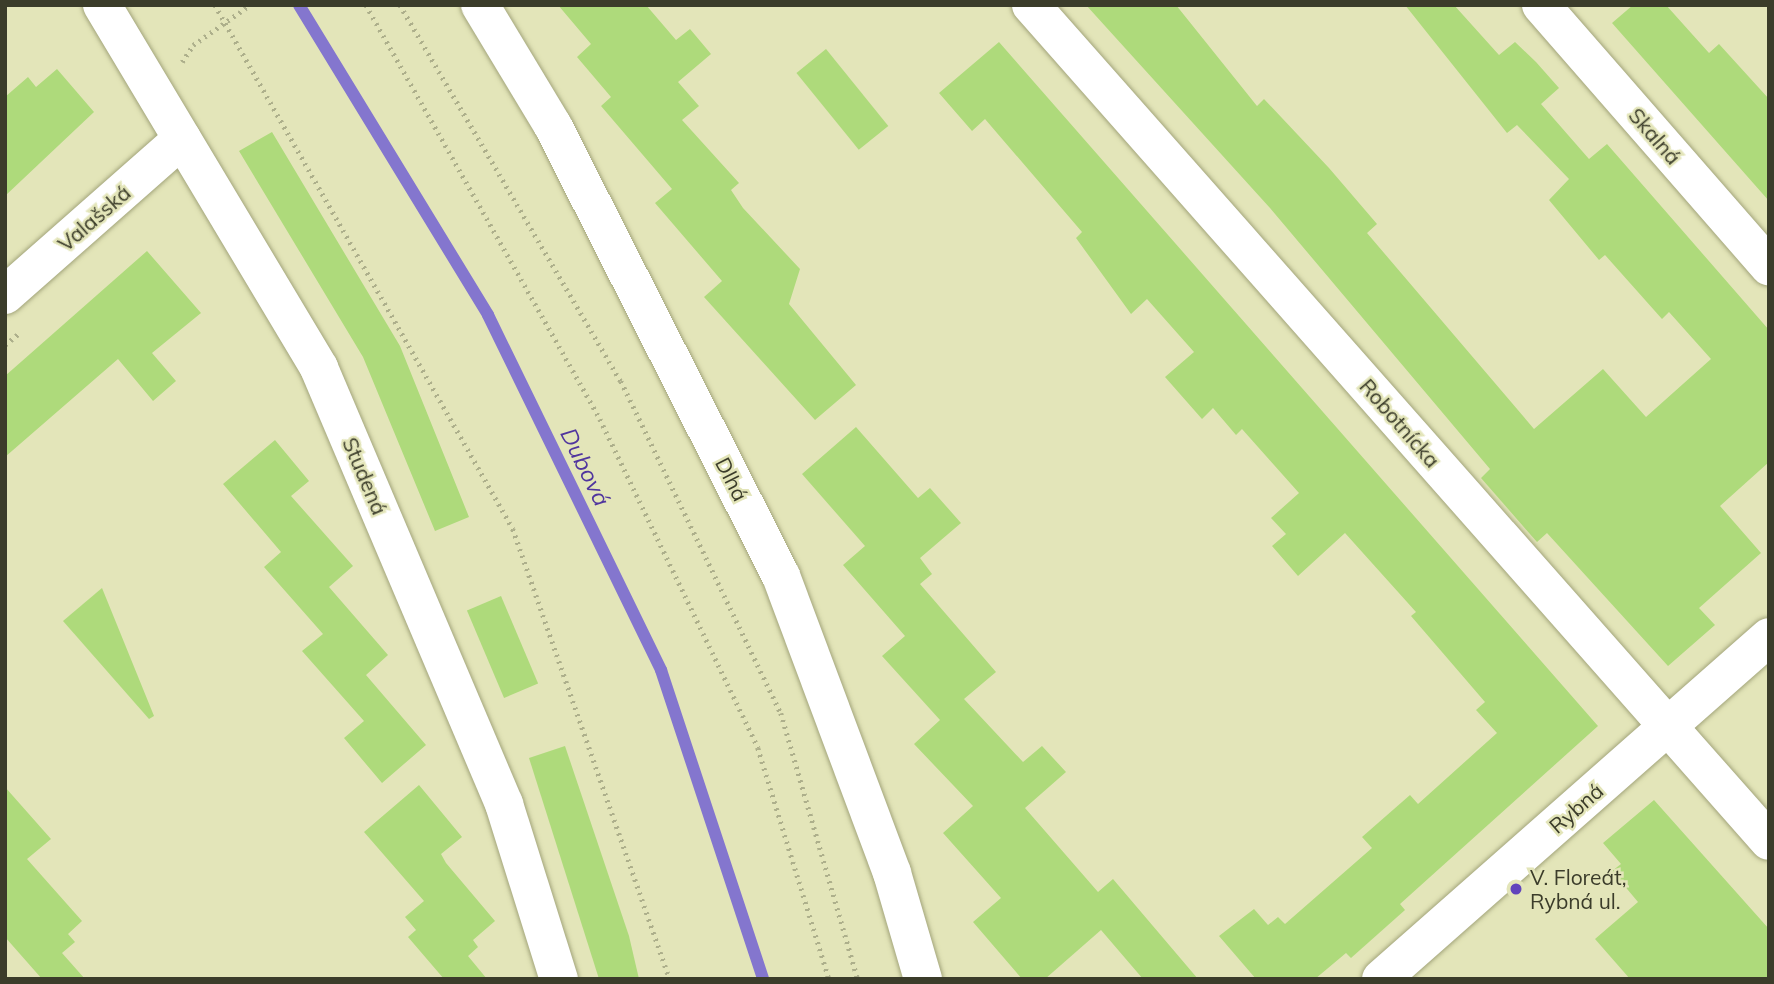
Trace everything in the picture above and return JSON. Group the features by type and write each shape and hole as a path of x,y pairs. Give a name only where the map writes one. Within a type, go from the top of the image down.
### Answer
{"street":[{"name":"Studená","path":"102,5 319,368 504,804 559,979"},
{"name":"Dlhá","path":"480,5 553,126 781,576 892,873 923,979"},
{"name":"Robotnícka","path":"1031,5 1769,841"},
{"name":"Skalná","path":"1541,5 1769,266"},
{"name":"Valašská","path":"5,295 181,139"},
{"name":"Rybná","path":"1381,979 1769,637"}],"path":[{"path":"215,5 513,529 670,979"},
{"path":"179,66 193,44 250,5"},
{"path":"366,5 600,419 758,748 829,979"},
{"path":"400,5 621,381 781,713 858,979"}],"building":[{"path":"558,5 646,5 676,40 690,29 711,54 678,82 699,106 682,120 739,183 731,190 743,208 800,269 789,304 856,385 815,420 704,297 722,281 655,203 672,189 601,106 611,97 577,57 591,44"},
{"path":"1086,5 1176,5 1257,106 1264,99 1377,224 1367,233 1534,429 1603,369 1646,417 1711,359 1669,312 1662,319 1605,255 1599,260 1549,200 1569,179 1517,125 1507,133 1405,5 1454,5 1499,55 1515,42 1536,62 1559,88 1541,104 1589,159 1607,144 1769,330 1769,462 1720,506 1761,553 1699,608 1715,625 1668,666 1547,533 1537,542 1481,478 1490,469 1270,208"},
{"path":"1633,5 1666,5 1709,53 1719,44 1769,99 1769,201 1612,23"},
{"path":"999,42 1598,726 1400,904 1405,910 1351,958 1346,953 1315,979 1256,979 1219,936 1254,909 1268,925 1278,917 1285,924 1372,848 1362,837 1410,795 1418,804 1497,733 1476,710 1485,702 1411,616 1416,612 1345,533 1298,576 1272,546 1286,534 1271,518 1299,493 1242,429 1236,435 1213,408 1202,419 1165,377 1194,352 1147,299 1131,314 1076,238 1082,232 985,119 972,131 939,93"},
{"path":"826,49 888,126 859,150 796,73"},
{"path":"57,69 94,112 5,196 5,97 28,77 36,87"},
{"path":"272,132 400,346 469,517 435,531 363,357 239,151"},
{"path":"147,251 201,313 152,353 176,381 153,401 118,359 5,457 5,376"},
{"path":"856,427 918,498 930,488 961,523 920,558 932,574 920,584 996,672 964,699 1023,762 1042,746 1066,772 1025,808 1098,892 1113,879 1198,979 1143,979 1101,930 1045,979 1022,979 973,922 1001,898 943,833 973,806 914,744 940,720 882,656 905,636 843,565 865,546 802,474"},
{"path":"275,440 309,481 291,496 353,566 329,587 388,655 366,675 426,745 382,783 344,738 364,721 302,651 323,634 264,567 281,552 223,484"},
{"path":"102,588 154,716 149,719 63,621"},
{"path":"501,596 538,683 504,698 467,610"},
{"path":"565,746 629,936 639,979 599,979 529,758"},
{"path":"419,785 462,837 441,854 446,863 495,921 473,940 478,947 468,956 487,979 444,979 408,937 416,930 405,917 424,901 364,832"},
{"path":"5,787 51,839 27,859 82,921 68,934 75,942 62,953 85,979 42,979 5,937"},
{"path":"1654,800 1769,929 1769,979 1630,979 1595,939 1638,902 1612,871 1621,864 1603,843"}],"waterway":[{"name":"Dubová","path":"299,5 488,315 661,670 763,979"}],"place":[{"name":"V. Floreát, Rybná ul.","path":"1516,889"}]}
